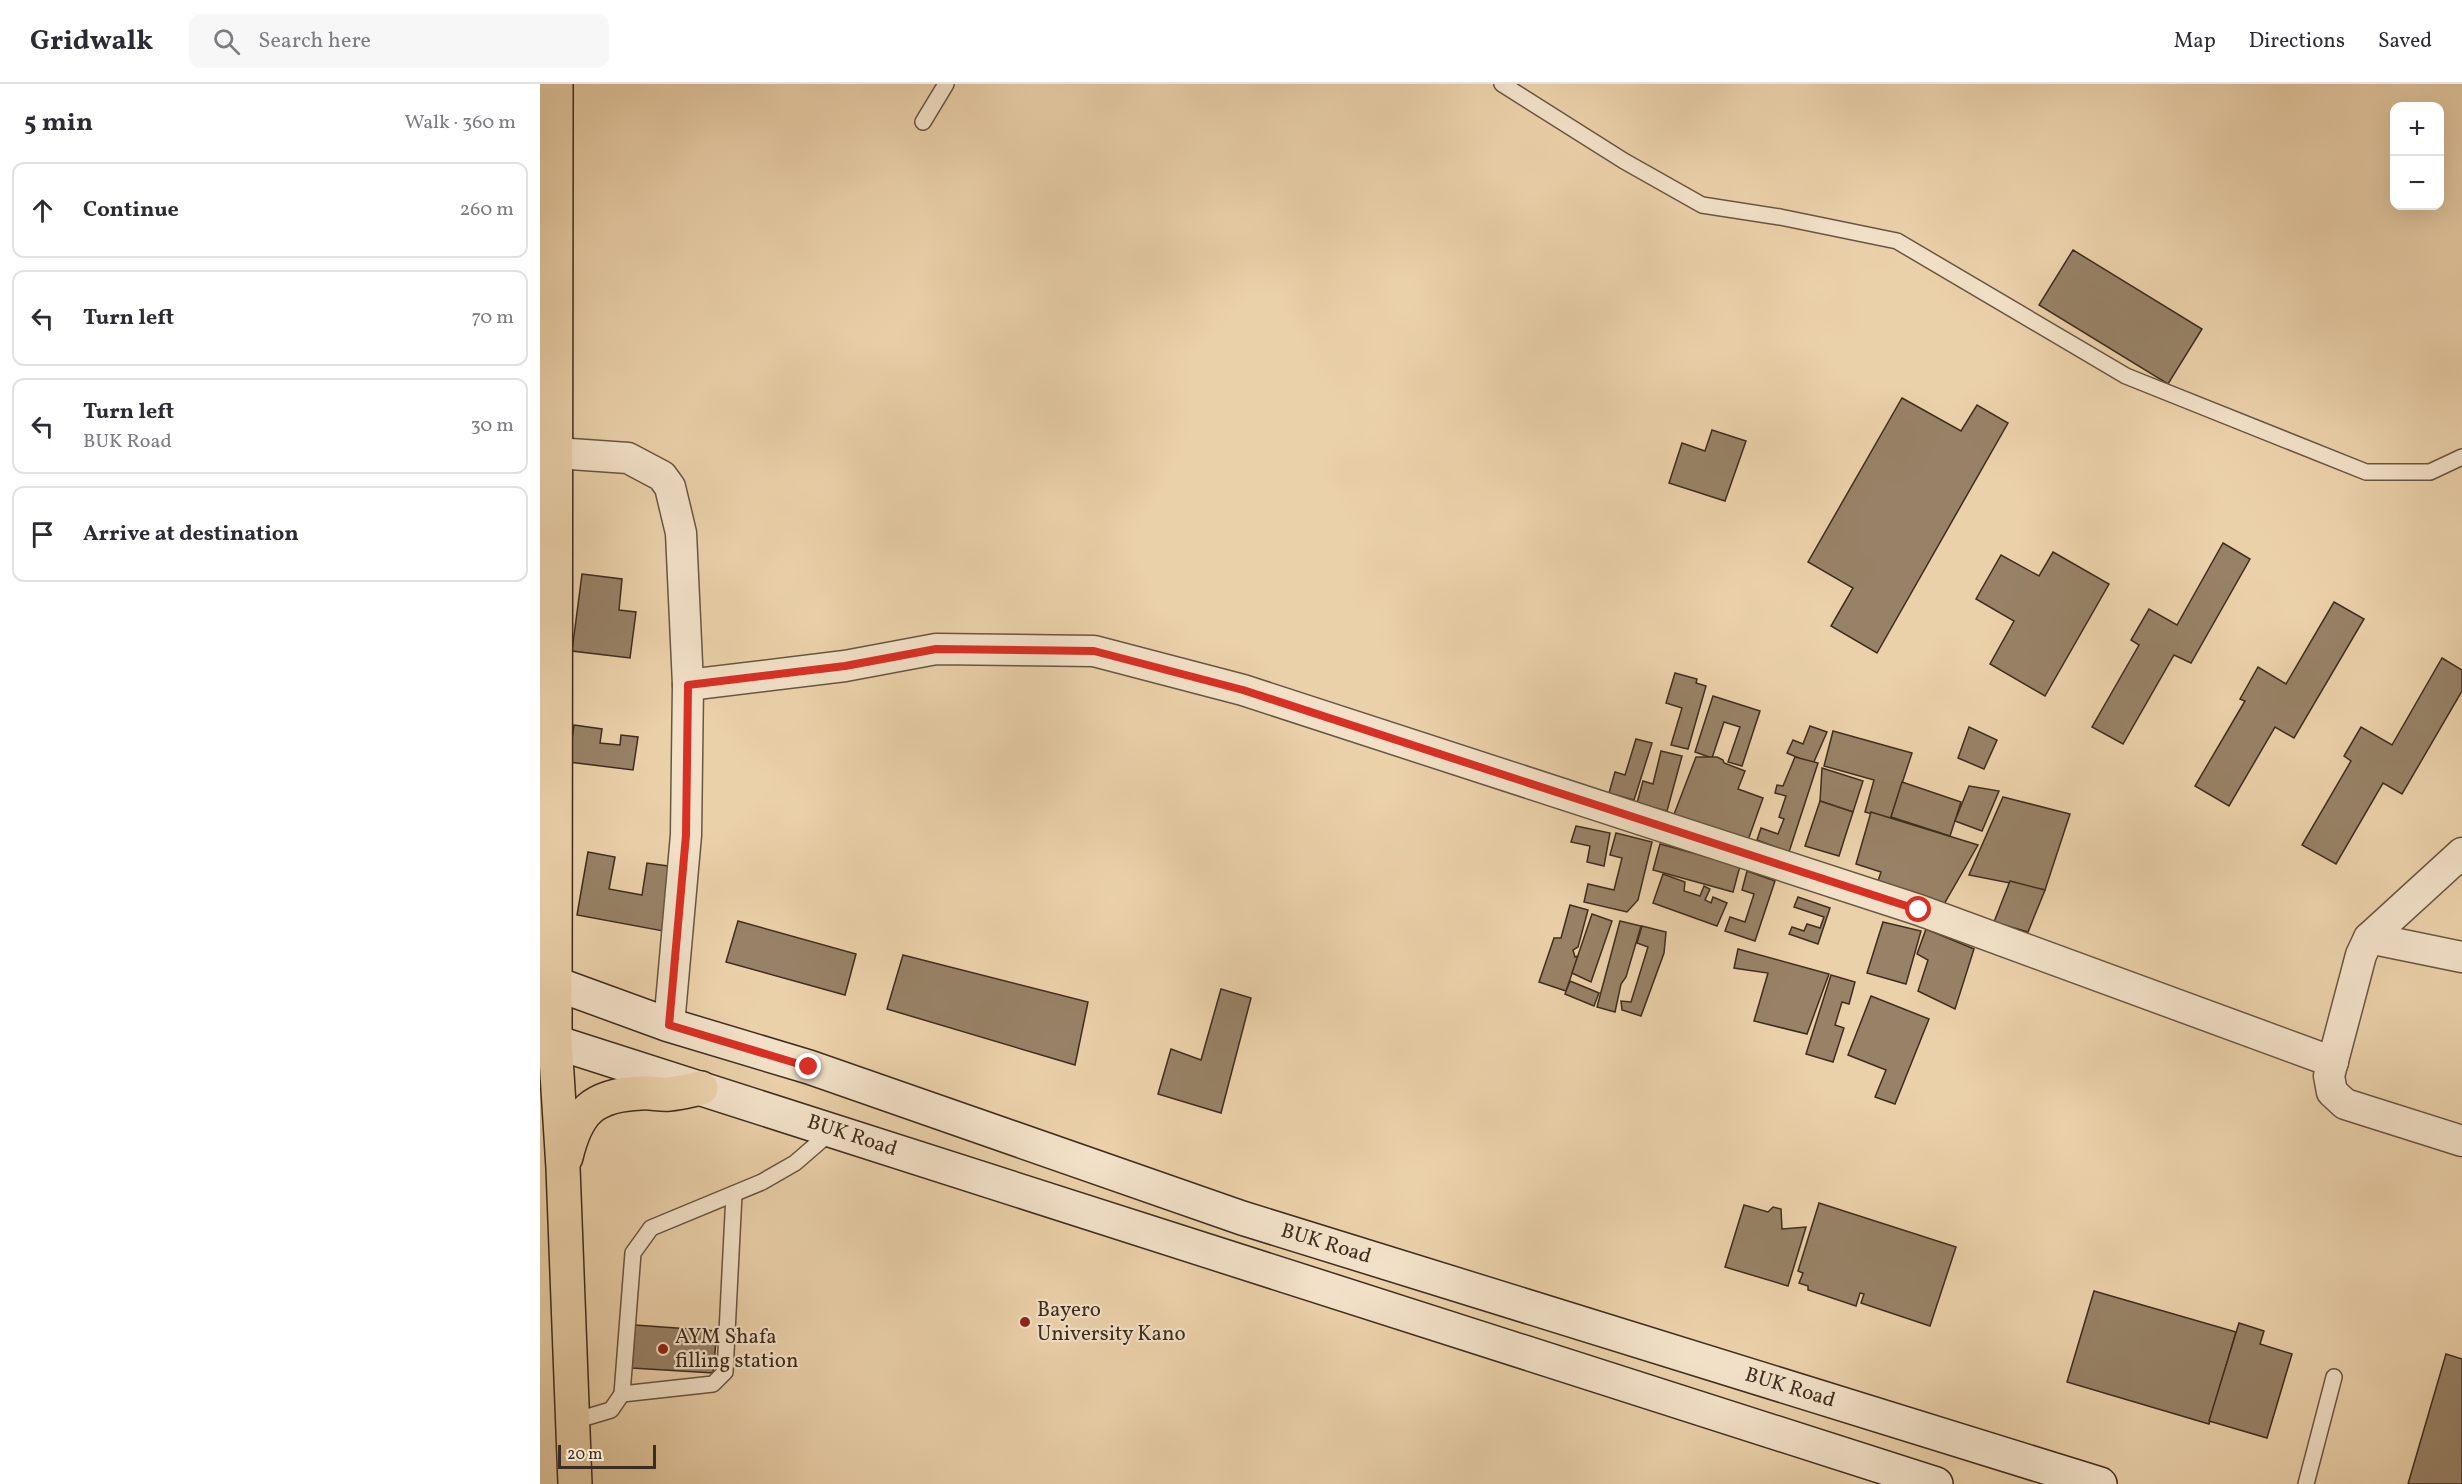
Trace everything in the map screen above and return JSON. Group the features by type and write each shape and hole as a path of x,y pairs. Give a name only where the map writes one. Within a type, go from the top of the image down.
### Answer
{"main road":[{"path":"556,84 548,123 556,453 554,784 546,980 546,1037 563,1168 575,1484"},
{"name":"BUK Road","path":"546,980 669,1025 809,1067 1242,1218 2100,1484"},
{"name":"BUK Road","path":"546,1037 1936,1484"},
{"path":"563,1168 571,1137 586,1108 610,1096 644,1092 669,1094 701,1088"}],"street":[{"path":"556,453 628,458 662,476 670,487 681,533 688,685 686,835 669,1025"},
{"path":"688,685 845,666 936,649 1094,651 1243,690 1908,907 2333,1062"},
{"path":"2462,854 2369,938 2361,955 2329,1076 2332,1092 2345,1104 2462,1141"},
{"path":"2369,938 2462,957"}],"lane":[{"path":"923,122 946,84"},
{"path":"1502,84 1624,162 1702,205 1780,217 1897,241 2126,376 2366,472 2430,472 2462,457"},
{"path":"574,1421 611,1410 622,1394 633,1253 651,1228 762,1182 795,1163 833,1130"},
{"path":"622,1394 713,1384 725,1372 734,1194"},
{"path":"2306,1484 2334,1377"}],"building":[{"path":"2073,250 2202,329 2168,384 2039,305"},
{"path":"1902,398 1961,431 1977,405 2008,423 1877,653 1831,626 1853,588 1808,562"},
{"path":"1712,430 1746,441 1725,501 1669,483 1682,443 1705,451"},
{"path":"2223,543 2250,559 2191,663 2174,655 2123,744 2092,727 2139,645 2131,640 2149,609 2177,625"},
{"path":"2053,552 2109,584 2045,696 1990,664 2014,621 1976,599 2001,555 2039,576"},
{"path":"582,574 622,579 619,610 636,612 630,658 572,651"},
{"path":"2334,602 2364,619 2294,738 2275,727 2229,806 2195,786 2245,701 2240,699 2258,667 2286,684"},
{"path":"2442,658 2462,670 2462,691 2402,794 2383,783 2336,864 2302,845 2351,761 2344,756 2361,727 2392,745"},
{"path":"1675,673 1697,679 1696,683 1706,686 1688,749 1671,745 1682,708 1666,703"},
{"path":"1713,696 1760,711 1742,766 1728,762 1740,727 1724,722 1712,758 1695,752"},
{"path":"574,725 602,729 600,743 620,745 621,735 638,737 633,770 569,762"},
{"path":"1810,726 1827,732 1813,764 1787,753 1793,740 1803,744"},
{"path":"1969,727 1997,740 1984,769 1958,758"},
{"path":"1833,731 1912,753 1891,817 1894,820 1865,812 1874,780 1824,766"},
{"path":"1636,739 1652,743 1634,800 1609,793 1615,772 1625,775"},
{"path":"1661,751 1682,756 1667,811 1637,803 1643,781 1653,784"},
{"path":"1696,757 1717,757 1724,763 1745,771 1738,789 1763,798 1747,843 1673,817"},
{"path":"1795,757 1818,763 1789,852 1757,840 1761,828 1778,834 1784,819 1779,817 1786,796 1775,793 1777,785 1783,786"},
{"path":"1822,768 1863,781 1853,812 1820,801"},
{"path":"1902,782 1961,802 1950,836 1891,817"},
{"path":"1969,786 1999,791 1982,831 1955,821"},
{"path":"2003,797 2070,814 2045,890 1969,875"},
{"path":"1820,801 1853,812 1839,856 1805,846"},
{"path":"1871,812 1978,845 1944,904 1877,884 1881,872 1856,864"},
{"path":"1576,826 1610,833 1604,866 1587,862 1590,846 1571,842"},
{"path":"1616,833 1652,842 1638,900 1627,912 1584,902 1588,884 1614,890 1622,858 1610,855"},
{"path":"1660,844 1740,866 1733,892 1653,870"},
{"path":"588,852 615,857 609,889 642,895 647,863 675,867 663,931 577,915"},
{"path":"1747,871 1775,881 1755,941 1725,931 1730,917 1745,922 1754,894 1742,890"},
{"path":"1663,874 1685,882 1684,891 1700,896 1704,886 1710,889 1705,900 1711,903 1713,897 1727,903 1717,926 1653,903"},
{"path":"2010,881 2045,890 2028,932 1994,922"},
{"path":"1798,897 1830,908 1818,944 1789,934 1792,927 1804,931 1807,924 1820,928 1824,917 1794,907"},
{"path":"1570,905 1588,910 1578,947 1573,950 1575,957 1578,956 1566,991 1539,982 1554,938 1561,938"},
{"path":"1592,914 1612,921 1591,982 1572,973"},
{"path":"738,921 856,954 845,995 726,962"},
{"path":"1620,921 1641,926 1626,977 1621,984 1615,1012 1597,1007"},
{"path":"1883,922 1921,931 1906,984 1867,973"},
{"path":"1642,926 1666,932 1664,953 1641,1016 1622,1010 1621,1001 1631,1002 1648,947 1637,943"},
{"path":"1926,929 1974,949 1955,1009 1918,991 1928,960 1917,954"},
{"path":"1738,949 1829,974 1807,1034 1754,1021 1768,973 1734,968"},
{"path":"903,955 1088,1002 1075,1065 887,1009"},
{"path":"1831,975 1855,982 1849,1004 1842,1002 1835,1025 1844,1028 1833,1062 1806,1054"},
{"path":"1570,981 1599,993 1594,1006 1565,994"},
{"path":"1221,989 1251,998 1221,1113 1158,1094 1171,1049 1201,1060"},
{"path":"1871,996 1929,1019 1895,1104 1875,1097 1886,1070 1848,1055"},
{"path":"1819,1203 1956,1247 1930,1326 1861,1303 1864,1294 1860,1293 1856,1306 1808,1290 1808,1286 1799,1283 1803,1273 1798,1271"},
{"path":"1744,1205 1768,1212 1773,1207 1781,1209 1782,1229 1806,1227 1788,1286 1725,1267"},
{"path":"2094,1291 2236,1332 2209,1424 2067,1382"},
{"path":"2239,1323 2264,1331 2260,1344 2292,1354 2267,1438 2209,1421"},
{"path":"635,1325 717,1331 713,1373 632,1368"},
{"path":"2446,1354 2462,1359 2462,1484 2408,1484"}],"place":[{"name":"Bayero University Kano","path":"1025,1322"},
{"name":"AYM Shafa filling station","path":"663,1349"}],"route":[{"path":"809,1067 669,1025 686,835 688,685 845,666 936,649 1094,651 1243,690 1919,910"}]}
